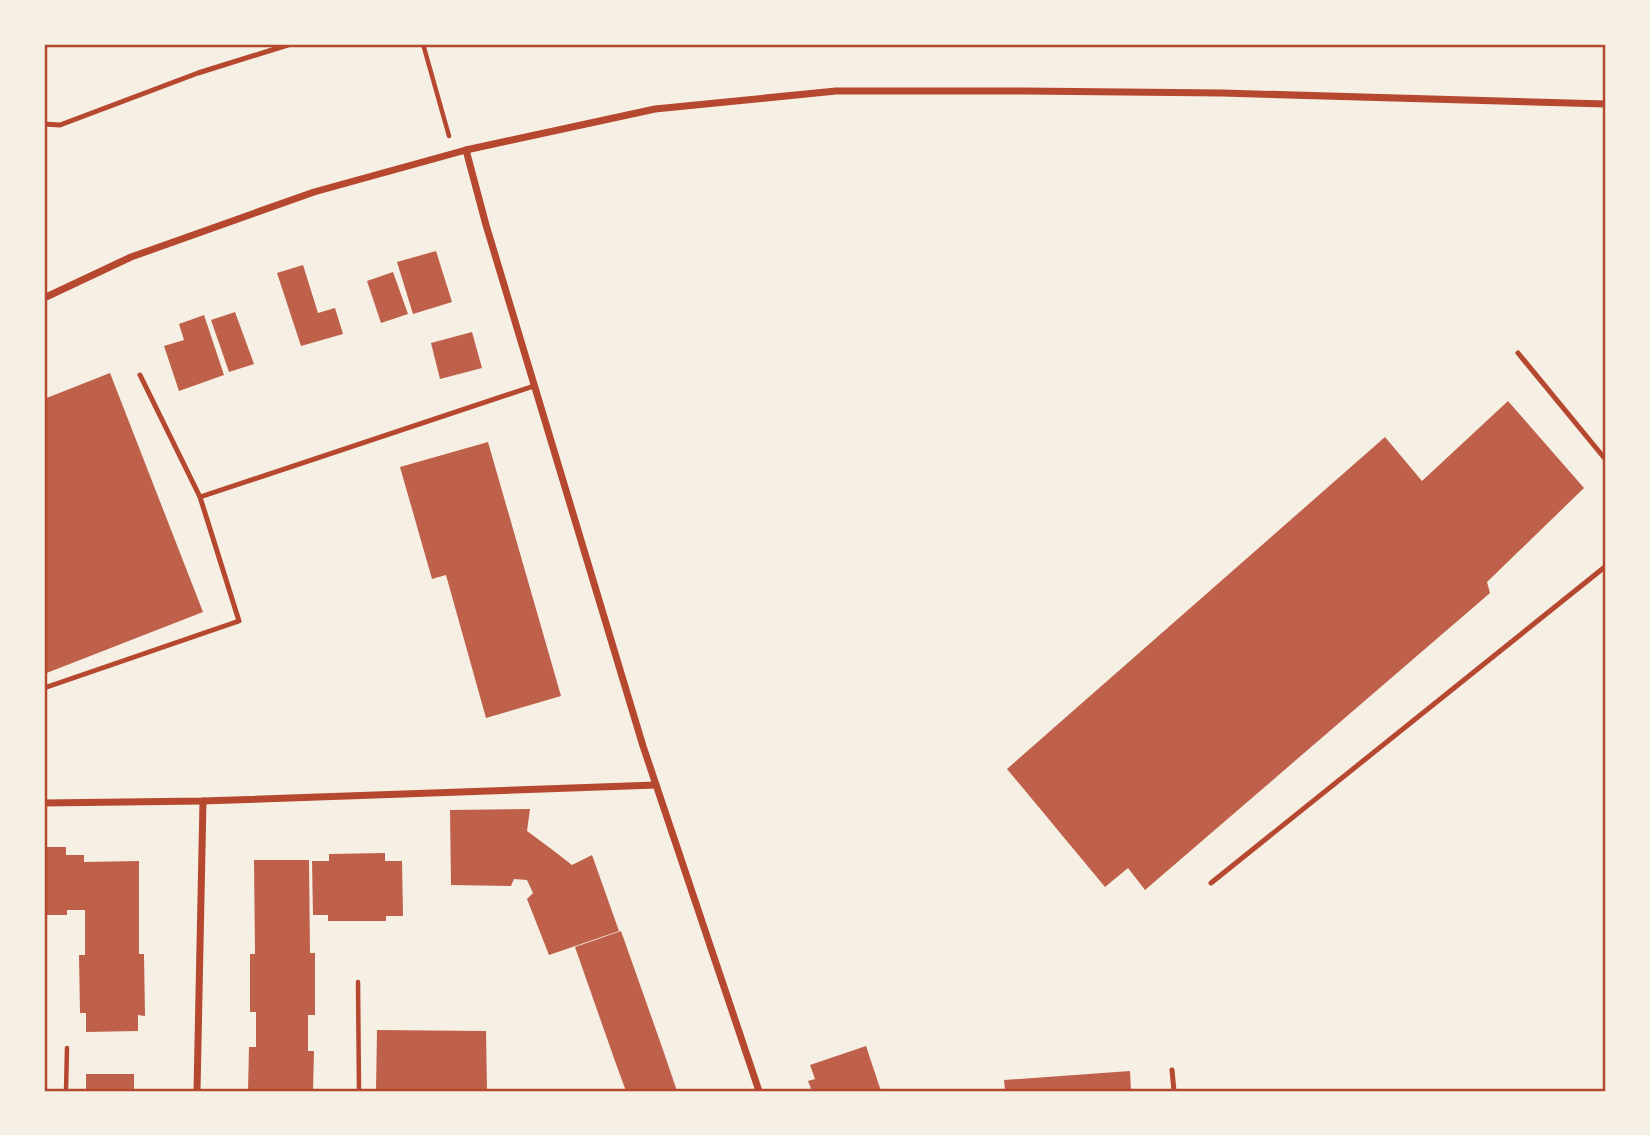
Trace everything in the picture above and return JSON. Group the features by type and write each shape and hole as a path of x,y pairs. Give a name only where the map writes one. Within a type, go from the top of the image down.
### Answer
{"street":[{"path":"44,298 131,257 300,197 466,150 655,109 836,91 1222,93 1606,104"},
{"path":"466,150 485,225 656,785 760,1091"},
{"path":"44,803 203,801 656,785"},
{"path":"197,1091 203,801"}],"lane":[{"path":"44,124 60,125 198,73 291,44"},
{"path":"1518,353 1606,460"},
{"path":"44,688 239,621 200,497 140,376"},
{"path":"200,497 534,386"},
{"path":"1211,883 1606,566"},
{"path":"1172,1070 1174,1091"}],"path":[{"path":"423,44 454,153"},
{"path":"358,982 359,1091"},
{"path":"66,1091 67,1048"}],"building":[{"path":"436,251 452,302 413,314 397,262"},
{"path":"303,265 318,313 335,308 343,334 301,346 277,273"},
{"path":"393,272 408,314 381,323 367,281"},
{"path":"235,312 254,364 229,372 211,320"},
{"path":"204,315 224,375 179,391 164,346 184,340 179,324"},
{"path":"472,332 482,368 440,379 431,343"},
{"path":"110,373 203,612 44,674 44,399"},
{"path":"1508,401 1584,488 1487,582 1490,593 1145,890 1128,868 1105,887 1007,769 1385,437 1422,481"},
{"path":"488,442 561,696 486,718 446,575 432,579 400,467"},
{"path":"530,809 527,831 572,865 592,855 619,931 549,955 527,899 533,893 527,880 514,879 511,886 451,885 450,810"},
{"path":"44,847 66,847 66,855 84,855 84,862 139,861 139,954 144,954 145,1016 138,1015 138,1031 86,1032 86,1013 80,1013 79,955 85,955 85,910 67,910 67,915 44,915"},
{"path":"385,853 385,861 402,861 403,916 386,916 386,921 328,921 328,915 313,915 312,861 329,861 329,854"},
{"path":"254,860 309,860 310,953 315,953 315,1015 308,1015 308,1051 314,1051 313,1091 248,1091 249,1047 256,1047 256,1012 250,1012 250,954 255,954"},
{"path":"621,931 677,1091 626,1091 575,947"},
{"path":"377,1030 486,1031 487,1090 376,1091"},
{"path":"866,1046 881,1091 812,1091 808,1081 815,1079 810,1065"},
{"path":"1130,1071 1131,1091 1005,1091 1004,1080"},
{"path":"86,1074 134,1074 134,1091 86,1091"}]}
